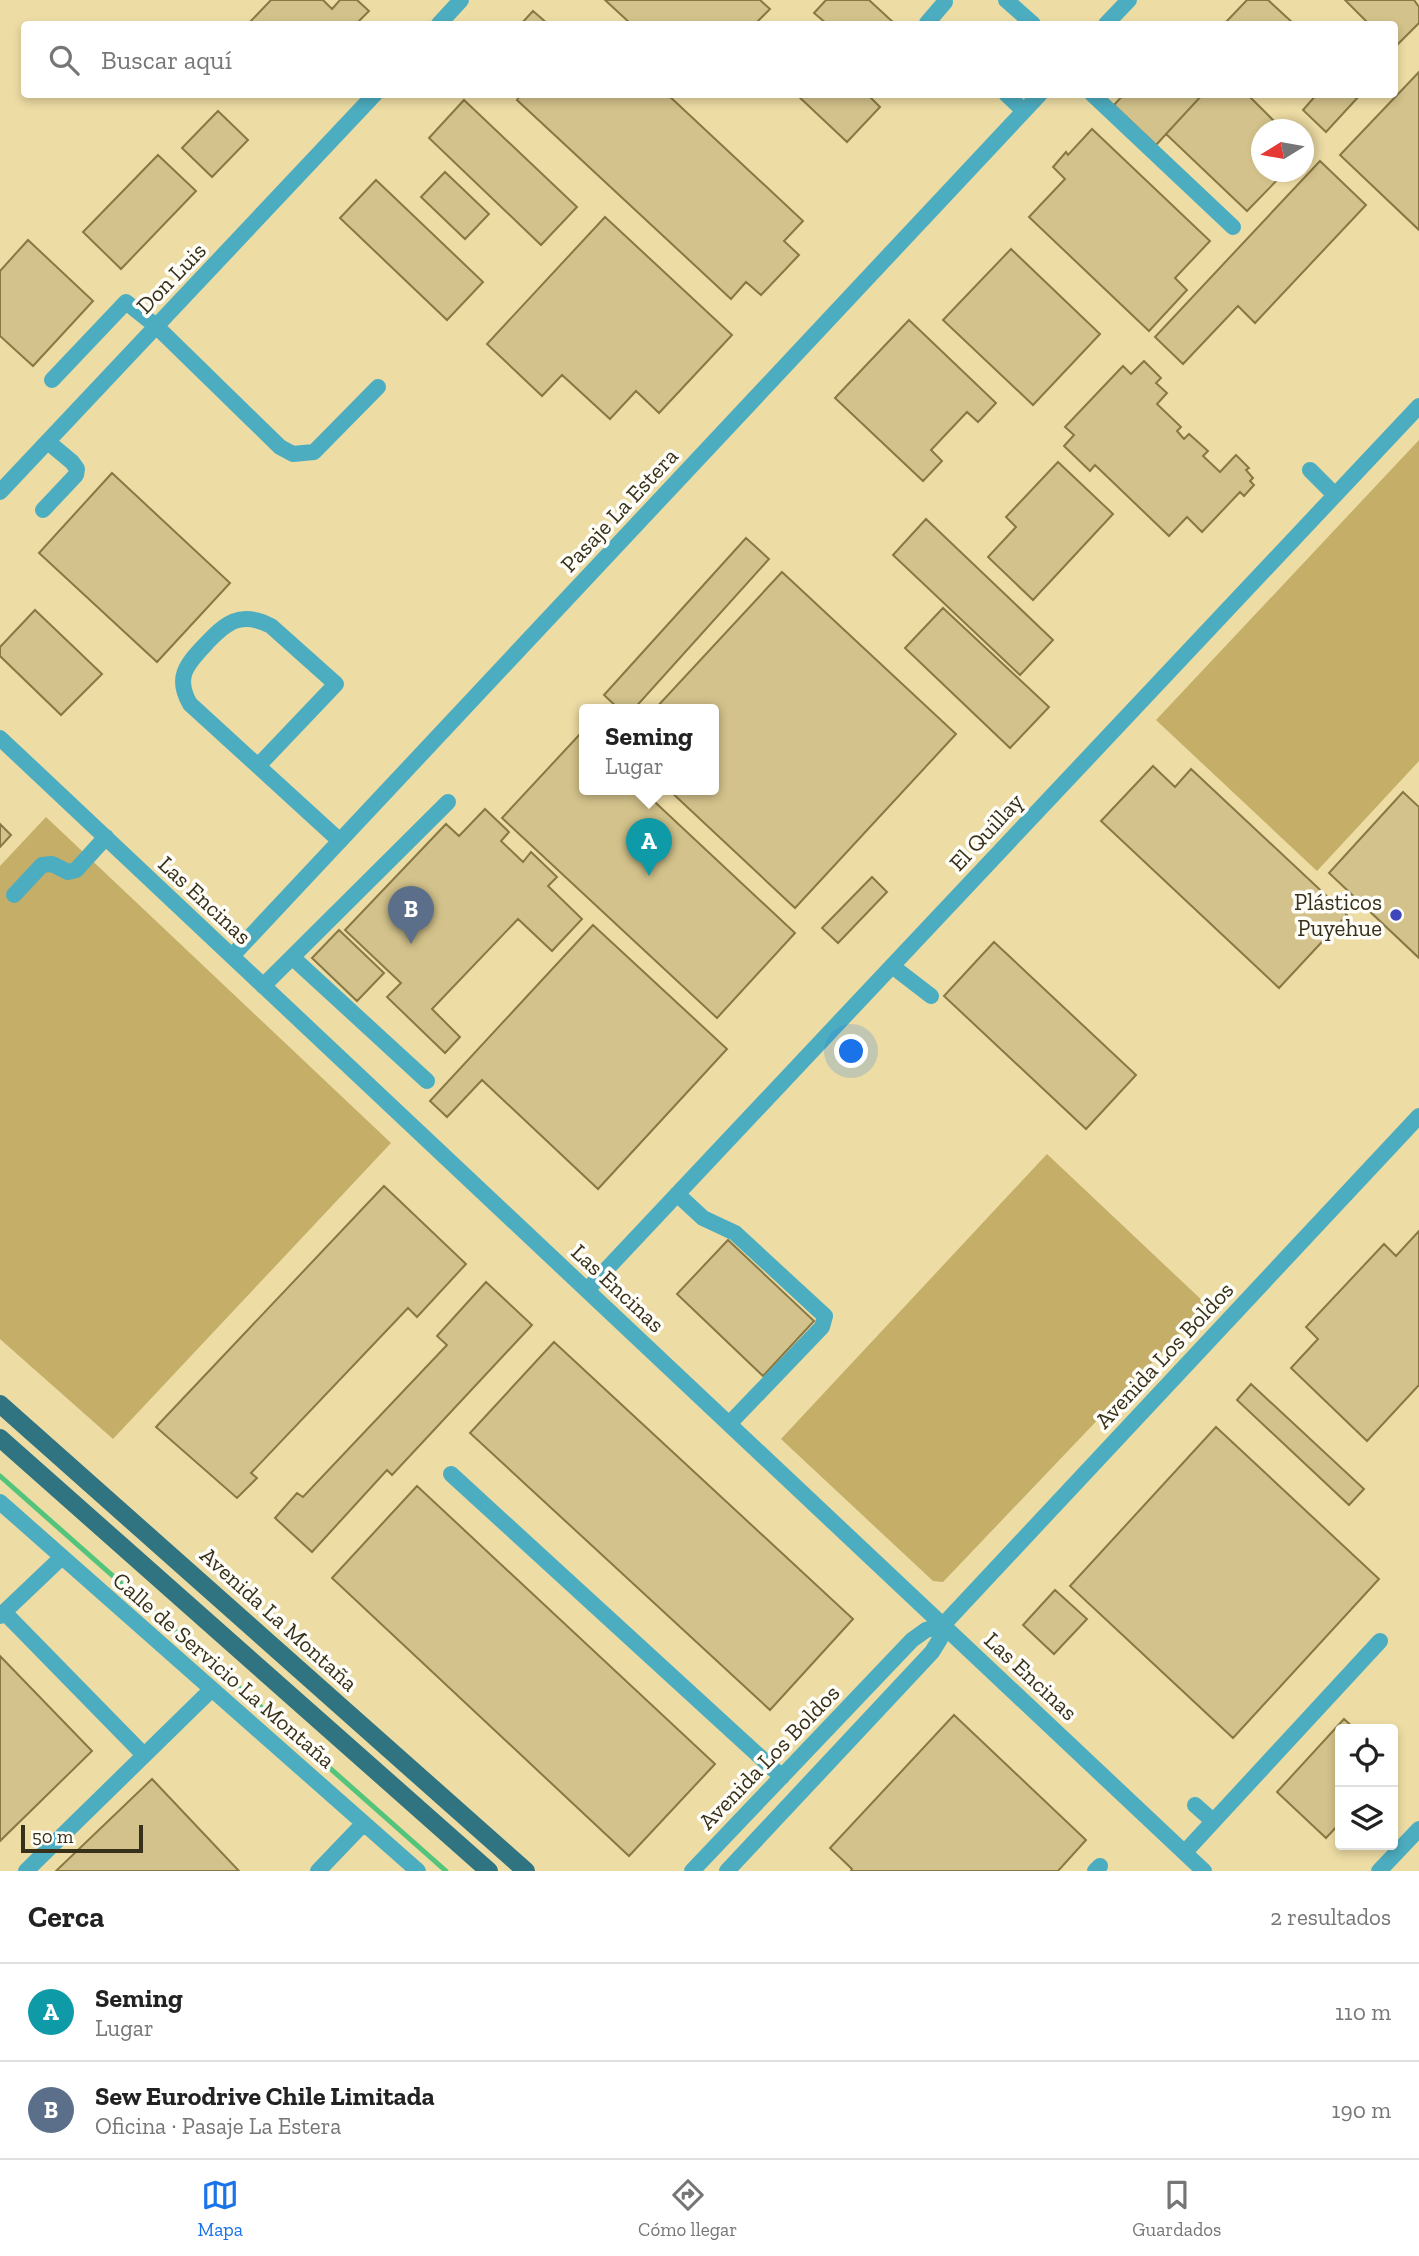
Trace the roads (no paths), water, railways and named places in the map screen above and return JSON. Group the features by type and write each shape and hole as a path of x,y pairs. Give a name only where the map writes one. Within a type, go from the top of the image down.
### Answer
{"main road":[{"name":"Avenida La Montaña","path":"0,1404 526,1871"},
{"path":"0,1438 489,1871"}],"street":[{"path":"442,21 461,0"},
{"path":"1006,0 1029,21"},
{"path":"1109,21 1129,0"},
{"path":"929,21 945,2"},
{"name":"Don Luis","path":"0,492 371,98"},
{"path":"1010,98 1024,111"},
{"name":"Pasaje La Estera","path":"232,956 1036,98"},
{"path":"1096,98 1233,227"},
{"path":"52,380 126,302 156,326 280,447 293,454 314,452 378,387"},
{"name":"El Quillay","path":"587,1290 1419,406"},
{"path":"43,510 76,475 77,469 48,442"},
{"path":"1310,470 1335,495"},
{"path":"258,766 336,684 271,626 252,619 242,619 220,628 187,664 184,689 190,704 340,841"},
{"name":"Las Encinas","path":"0,738 1205,1871"},
{"path":"263,986 448,802"},
{"path":"14,895 42,865 52,864 68,872 76,870 106,838"},
{"path":"292,957 427,1081"},
{"path":"892,965 931,996"},
{"name":"Avenida Los Boldos","path":"692,1871 912,1640 926,1630 943,1625 1419,1116"},
{"path":"677,1194 703,1218 735,1233 825,1316 822,1327 729,1424"},
{"path":"451,1474 782,1777"},
{"name":"Calle de Servicio La Montaña","path":"0,1503 418,1871"},
{"path":"62,1558 2,1614 144,1755"},
{"name":"Avenida Los Boldos","path":"727,1871 932,1651 940,1639 943,1625"},
{"path":"1185,1852 1380,1641"},
{"path":"26,1871 212,1689"},
{"path":"1195,1805 1213,1821"},
{"path":"318,1871 364,1823"},
{"path":"1379,1871 1419,1829"}],"waterway":[{"path":"0,1476 446,1871"}],"place":[{"name":"Seming","path":"649,876"},
{"name":"Plásticos Puyehue","path":"1396,915"},
{"name":"Sew Eurodrive Chile Limitada","path":"411,944"}]}
